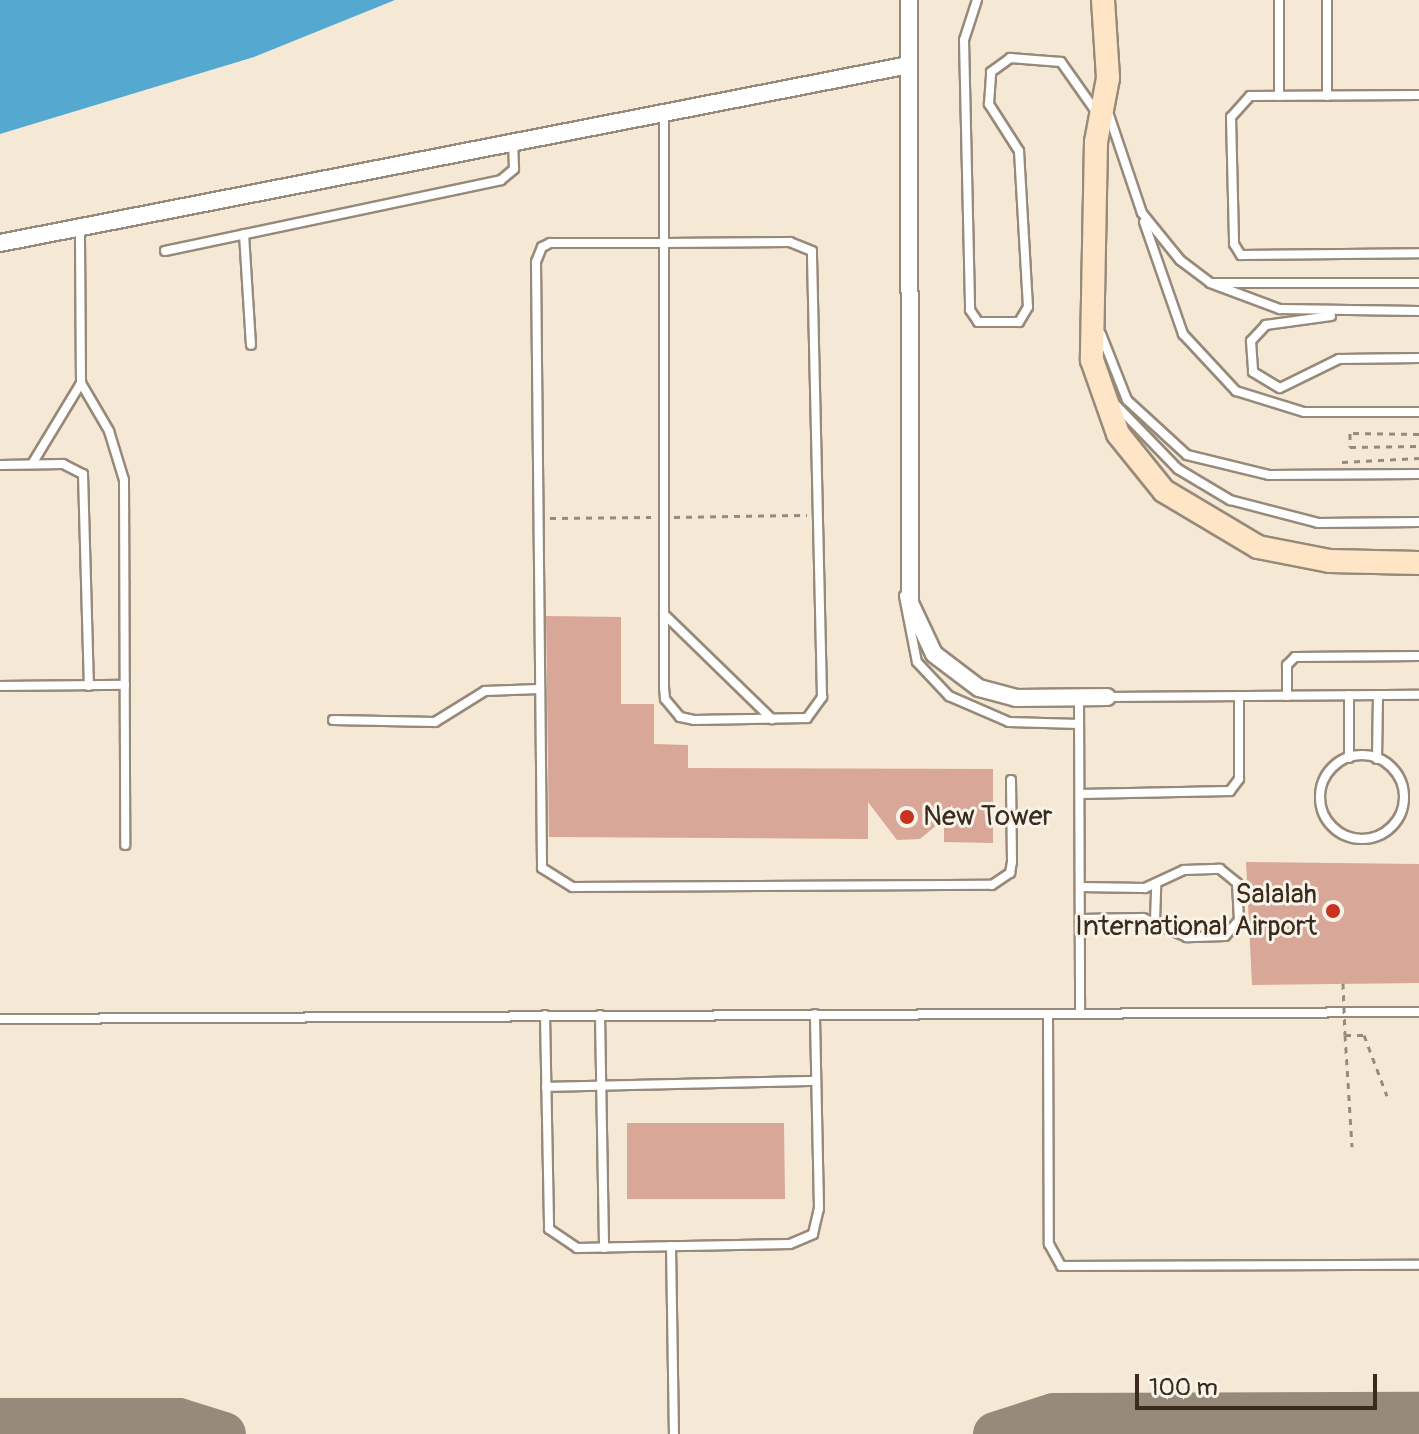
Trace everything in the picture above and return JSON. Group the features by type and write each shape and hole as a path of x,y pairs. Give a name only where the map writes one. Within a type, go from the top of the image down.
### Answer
{"street":[{"path":"909,0 904,583 923,638 963,679 1016,698 1107,697"},
{"path":"1103,0 1103,111 1094,383 1118,434 1193,513 1293,557 1419,563"},
{"path":"0,243 909,65"}],"lane":[{"path":"977,0 964,50 970,310 978,322 1019,322 1028,307 1019,151 989,104 991,72 1010,58 1061,62 1103,111 1183,334 1236,391 1304,412 1419,412"},
{"path":"1279,0 1279,96"},
{"path":"1327,0 1327,96"},
{"path":"1419,95 1250,96 1231,117 1234,244 1246,257 1419,253"},
{"path":"664,112 664,243 664,614 671,709 694,720 807,718 822,697 812,251 790,242 664,243 550,243 538,253 540,856 560,885 992,885 1012,862 1011,780"},
{"path":"165,251 501,180 514,169 512,142"},
{"path":"1142,213 1180,260 1210,283 1268,306 1344,313 1419,311"},
{"path":"80,227 81,383 109,431 124,480 125,845"},
{"path":"244,234 251,345"},
{"path":"1210,283 1419,283"},
{"path":"1344,313 1266,325 1251,341 1253,372 1280,388 1339,359 1419,358"},
{"path":"1095,327 1127,400 1145,424 1187,455 1229,469 1419,474"},
{"path":"1095,327 1105,383 1137,432 1203,486 1258,510 1318,523 1419,522"},
{"path":"32,464 81,383"},
{"path":"1137,432 1145,424"},
{"path":"0,465 75,466 87,485 89,686"},
{"path":"904,583 909,642 949,696 1009,722 1079,724"},
{"path":"664,614 772,719"},
{"path":"1287,696 1287,665 1295,657 1419,656"},
{"path":"0,686 125,685"},
{"path":"333,720 435,722 485,691 539,689"},
{"path":"1349,695 1349,758"},
{"path":"1377,759 1378,695"},
{"path":"1107,697 1419,695"},
{"path":"1080,794 1230,791 1239,779 1239,696"},
{"path":"1079,698 1080,1014"},
{"path":"1349,758 1377,759 1399,777 1405,805 1396,826 1370,834 1340,831 1321,815 1326,774 1349,758"},
{"path":"1080,887 1156,886 1184,870 1228,871 1237,883 1239,920 1225,936 1187,937 1155,921 1080,919"},
{"path":"1155,921 1156,886"},
{"path":"0,1019 1419,1012"},
{"path":"545,1015 549,1229 565,1246 604,1248 790,1244 813,1234 815,1014"},
{"path":"1048,1014 1049,1244 1061,1266 1419,1265"},
{"path":"600,1015 604,1248"},
{"path":"546,1087 816,1081"},
{"path":"671,1246 674,1434"}],"path":[{"path":"1419,434 1350,433 1350,447 1419,446"},
{"path":"1342,474 1342,459 1419,458"},
{"path":"1343,983 1352,1147"},
{"path":"1345,1035 1364,1035 1387,1096"}],"water":[{"path":"0,0 395,0 254,57 0,134"}],"building":[{"path":"546,616 621,617 621,704 654,704 654,744 688,745 688,768 993,769 993,843 944,842 944,819 920,839 897,840 868,802 868,839 549,837"},
{"name":"Salalah International Airport","path":"1246,862 1419,864 1419,983 1252,985"},
{"path":"627,1123 784,1123 785,1199 627,1199"}],"taxiway":[{"path":"995,1434 1054,1415 1419,1414"},
{"path":"0,1420 179,1420 224,1434"}],"place":[{"name":"New Tower","path":"907,817"},
{"name":"Salalah International Airport","path":"1333,911"}]}
